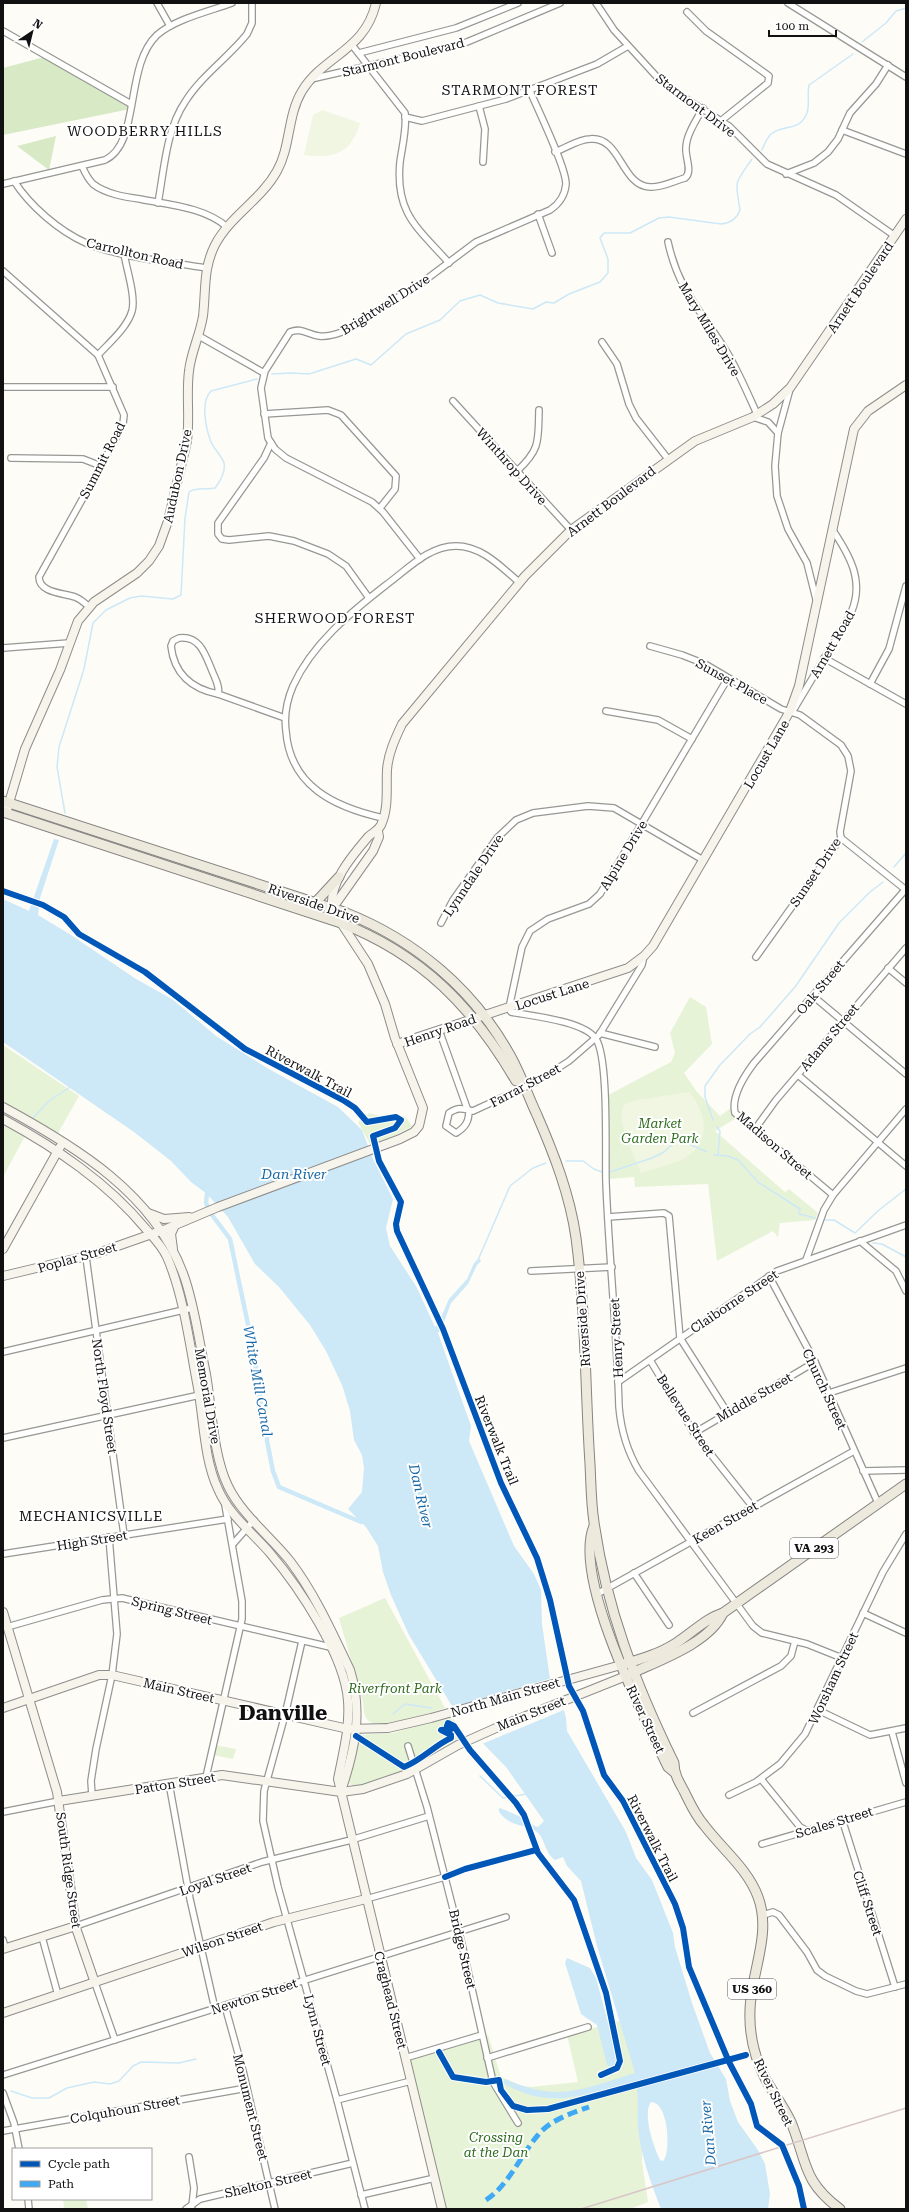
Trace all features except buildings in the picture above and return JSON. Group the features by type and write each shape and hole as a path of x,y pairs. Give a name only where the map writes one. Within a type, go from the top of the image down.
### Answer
{"main road":[{"name":"Audubon Drive","path":"4,813 6,802 25,749 60,670 78,621 89,607 137,574 149,561 159,546 168,521 187,441 189,425 189,373 203,317 206,268 215,245 227,227 265,188 277,172 287,144 294,108 302,90 311,79 352,44 365,30 376,3"},
{"name":"Arnett Boulevard","path":"332,908 373,851 379,837 378,831 383,818 388,762 392,746 402,724 520,583 550,549 571,530 668,459 704,435 755,416 790,388 906,219"},
{"name":"Locust Lane","path":"483,1015 509,1008 628,968 644,956 653,946 790,711 799,686 852,436 858,422 872,408 906,385"},
{"name":"Riverside Drive","path":"6,802 332,908 376,926 417,950 460,987 483,1015 512,1059 539,1120 567,1197 576,1236 594,1524 606,1588 625,1664"},
{"name":"Riverside Drive","path":"4,813 341,923 375,937 411,958 448,990 474,1018 505,1062 539,1120"},
{"name":"Arnett Boulevard","path":"332,908 332,889 339,877 368,838 378,831"},
{"path":"315,903 339,877 349,884"},
{"path":"146,1212 164,1219 193,1217 400,1138 414,1132 419,1126 423,1108 397,1044 385,1004 368,964 332,908"},
{"name":"Henry Road","path":"397,1044 483,1015"},
{"name":"Memorial Drive","path":"3,1107 62,1142 122,1185 146,1212 160,1231 184,1275 209,1393 224,1478 233,1496 297,1571 319,1605 334,1645"},
{"name":"Memorial Drive","path":"3,1119 58,1151 114,1194 150,1234 168,1258 182,1311 199,1395 212,1472 223,1499 247,1530 288,1574 334,1645 354,1683 357,1705 352,1730"},
{"path":"3,1249 62,1142"},
{"name":"Poplar Street","path":"3,1276 86,1257 160,1231 193,1217"},
{"path":"174,1255 171,1239 175,1225"},
{"name":"VA 293","path":"625,1664 665,1650 715,1615 723,1612 735,1604 906,1484"},
{"name":"Riverside Drive","path":"594,1524 591,1532 591,1556 597,1594 601,1612 625,1664"},
{"name":"VA 293","path":"629,1674 684,1649 720,1620 723,1612"},
{"name":"South Ridge Street","path":"4,1620 59,1801 76,1926 95,1983"},
{"name":"North Main Street","path":"352,1730 388,1728 432,1718 625,1664"},
{"name":"River Street","path":"625,1664 674,1763 674,1772 697,1816 749,1879 758,1897 763,1915 762,1939 753,1981 750,2009 754,2048 766,2080 791,2122 802,2160 811,2178 821,2193 840,2209"},
{"name":"Main Street","path":"415,1770 458,1745 502,1725 629,1674"},
{"name":"Main Street","path":"3,1708 99,1675 112,1675 352,1730"},
{"name":"Craghead Street","path":"352,1730 338,1779 351,1840 442,2209"},
{"name":"Patton Street","path":"59,1801 222,1775 341,1792 378,1785 415,1770"},
{"name":"Wilson Street","path":"3,2013 287,1919 366,1899"},
{"name":"Loyal Street","path":"4,1946 42,1937 76,1926"}],"street":[{"path":"157,3 170,26"},
{"path":"3,184 105,160 118,150 124,138 143,56 152,41 170,26 232,3"},
{"path":"158,203 172,133 181,108 194,91 247,34 252,23 252,3"},
{"name":"Starmont Boulevard","path":"359,53 449,30 518,3"},
{"name":"Starmont Boulevard","path":"311,79 467,42 560,3"},
{"name":"Starmont Drive","path":"596,3 614,30 665,84 722,120 760,159 786,174 836,195 895,236"},
{"path":"789,3 906,77"},
{"path":"687,12 706,31 769,76 768,83 722,120"},
{"path":"3,31 131,104"},
{"path":"352,44 403,109 405,117 399,182 402,205 410,218 449,263"},
{"path":"405,117 422,121 530,91 597,64 628,46"},
{"path":"786,174 807,166 822,157 834,145 850,113 876,84 888,65"},
{"name":"Brightwell Drive","path":"420,559 380,508 350,490 286,458 271,442 264,414 261,392 264,373 290,332 305,330 318,336 328,336 342,332 424,281 476,242 557,204 565,190 564,173 530,91"},
{"path":"479,106 485,134 483,162"},
{"path":"555,152 585,139 594,139 604,142 612,149 632,177 640,185 655,187 686,178 689,173 686,148 687,140 702,108"},
{"path":"842,130 906,154"},
{"path":"82,166 90,181 100,188 121,196 200,212 216,218 227,227"},
{"name":"Carrollton Road","path":"14,182 27,199 68,233 96,247 206,268"},
{"path":"538,214 552,253"},
{"name":"Mary Miles Drive","path":"668,242 674,267 685,292 728,354 755,416"},
{"path":"98,355 126,323 132,310 132,295 124,253"},
{"name":"Summit Road","path":"3,272 98,355 124,411 124,420 101,466 39,576 39,582 45,588 77,598 89,607"},
{"path":"198,336 264,373"},
{"path":"602,342 617,364 629,404 636,418 668,459"},
{"path":"3,387 113,387"},
{"path":"790,388 778,433 775,466 778,496 788,529 810,572 816,601"},
{"name":"Winthrop Drive","path":"453,401 571,530"},
{"path":"264,414 328,410 341,415 396,476 395,488 380,508"},
{"path":"517,471 530,460 535,450 539,410"},
{"path":"755,416 768,422 778,433"},
{"path":"271,442 264,458 218,523 218,534 222,539 228,540 269,536 294,542 328,554 346,566 369,598"},
{"path":"11,458 83,459 101,466"},
{"name":"Arnett Road","path":"790,711 849,617 857,594 857,580 852,564 832,529"},
{"path":"383,818 361,812 338,802 303,779 291,758 286,738 286,718 291,691 304,667 335,628 369,598 420,559 443,547 456,546 471,548 486,554 520,583"},
{"path":"870,684 889,649 906,586"},
{"path":"218,694 218,684 203,648 188,638 179,638 173,641 172,652 183,678 200,689 286,718"},
{"path":"3,648 69,643"},
{"name":"Sunset Place","path":"650,646 698,661 781,709 790,711"},
{"path":"824,658 906,704"},
{"name":"Alpine Drive","path":"509,1008 522,947 530,931 541,922 578,909 594,900 607,882 728,678"},
{"path":"606,711 658,720 692,739"},
{"name":"Sunset Drive","path":"756,957 841,838 840,832 850,780 851,764 848,756 836,741 800,715 790,711"},
{"name":"Lynndale Drive","path":"441,923 453,900 490,847 508,826 525,816 543,810 599,806 621,811 703,860"},
{"path":"89,841 92,830"},
{"path":"841,838 906,890"},
{"path":"222,884 224,873"},
{"name":"Oak Street","path":"740,1088 754,1063 906,890"},
{"name":"Adams Street","path":"755,1129 843,1021 906,948"},
{"name":"Farrar Street","path":"468,1109 467,1123 463,1129 456,1133 446,1126 449,1113 468,1109 473,1111 538,1081 569,1061 596,1038 642,965 644,956"},
{"path":"888,968 906,983"},
{"path":"813,996 906,1074"},
{"path":"509,1008 511,1012 583,1029 596,1038"},
{"path":"439,1030 468,1109"},
{"path":"600,1033 655,1047"},
{"name":"Henry Street","path":"596,1038 600,1050 605,1099 608,1217 620,1421 630,1455 690,1542 747,1620 759,1630 816,1647 842,1658"},
{"path":"798,1075 906,1166"},
{"name":"Madison Street","path":"740,1088 734,1111 833,1195"},
{"path":"806,1260 824,1210 833,1195 906,1109"},
{"path":"86,1172 93,1163"},
{"path":"114,1194 122,1185"},
{"path":"608,1217 664,1213 670,1219 680,1338 727,1412"},
{"name":"Claiborne Street","path":"618,1382 769,1276 806,1260 906,1225"},
{"path":"860,1240 896,1271 906,1291"},
{"name":"North Floyd Street","path":"86,1257 124,1534"},
{"path":"531,1271 612,1267"},
{"name":"Church Street","path":"769,1276 815,1362 878,1504"},
{"path":"3,1352 97,1332 192,1308"},
{"name":"Bellevue Street","path":"650,1360 694,1433 752,1506"},
{"name":"Middle Street","path":"694,1433 727,1412 815,1362"},
{"path":"829,1393 906,1368"},
{"path":"3,1438 209,1393"},
{"name":"Keen Street","path":"597,1594 752,1506 854,1452"},
{"path":"863,1471 906,1470"},
{"path":"206,1777 240,1627 242,1601 233,1544 223,1499"},
{"name":"High Street","path":"3,1554 228,1519"},
{"path":"233,1544 247,1530 254,1520"},
{"name":"Worsham Street","path":"729,1795 761,1779 780,1764 796,1747 818,1710 883,1572 906,1534"},
{"path":"92,1796 91,1781 96,1749 112,1675 117,1629 109,1537"},
{"path":"288,1574 297,1571"},
{"path":"634,1573 669,1625"},
{"name":"Spring Street","path":"4,1620 115,1598 302,1641 334,1645"},
{"path":"863,1613 906,1633"},
{"name":"Lynn Street","path":"302,1641 285,1715 263,1799 263,1816 287,1919 337,2100 365,2209"},
{"path":"693,1713 781,1666 791,1656 795,1641"},
{"path":"818,1710 865,1734 875,1735 906,1728"},
{"path":"892,1732 906,1783"},
{"name":"Bridge Street","path":"408,1746 445,1877 459,1932 487,2058 496,2089 518,2123"},
{"path":"761,1779 800,1827 806,1830"},
{"path":"169,1783 187,1889 215,2009"},
{"name":"Patton Street","path":"3,1812 59,1801"},
{"name":"Scales Street","path":"762,1844 842,1819 906,1802"},
{"name":"Loyal Street","path":"76,1926 272,1859 351,1840 429,1816"},
{"name":"Cliff Street","path":"842,1819 895,1987"},
{"name":"Wilson Street","path":"366,1899 445,1877"},
{"path":"763,1915 773,1912 779,1915 807,1952 816,1970 856,1991 867,1994 906,1984"},
{"name":"Newton Street","path":"3,2075 506,1917"},
{"path":"42,1937 58,1995"},
{"name":"South Ridge Street","path":"95,1983 115,2040"},
{"name":"Monument Street","path":"224,2006 247,2088 275,2209"},
{"path":"487,2058 588,2027"},
{"path":"405,2058 482,2035"},
{"path":"337,2100 411,2081"},
{"name":"Colquhoun Street","path":"3,2131 247,2088"},
{"path":"3,2092 15,2129 19,2148"},
{"path":"189,2157 194,2188 192,2207"},
{"name":"Shelton Street","path":"186,2209 192,2207 200,2199 353,2163"},
{"path":"361,2195 435,2178"}],"green space":[{"path":"48,56 131,104 130,109 3,135 3,68"},
{"path":"322,110 360,123 352,142 340,152 333,155 324,156 304,155 313,115"},
{"path":"56,136 49,170 17,146"},
{"name":"Market Garden Park","path":"690,997 706,1007 712,1044 684,1073 697,1092 720,1116 731,1108 738,1117 715,1131 785,1192 789,1189 818,1213 815,1220 780,1223 778,1237 773,1231 717,1261 708,1184 635,1187 634,1177 608,1179 608,1095 671,1062 675,1053 670,1033"},
{"path":"3,1045 79,1096 57,1135 3,1103"},
{"path":"689,1092 695,1100 703,1117 703,1135 700,1144 685,1158 669,1165 641,1173 624,1130 622,1113 624,1105 633,1101"},
{"path":"369,1113 382,1116 401,1115 409,1121 412,1127 371,1146 358,1122"},
{"path":"3,1123 25,1136 3,1177"},
{"name":"Riverfront Park","path":"385,1598 445,1708 407,1721 385,1725 370,1722 365,1716 363,1702 339,1618"},
{"path":"451,1715 464,1736 412,1769 399,1775 367,1785 359,1786 349,1783 358,1735 393,1733"},
{"path":"215,1745 236,1749 233,1759 213,1755"},
{"name":"Crossing at the Dan","path":"627,2019 642,2115 642,2162 648,2202 630,2209 445,2209 409,2060 488,2035 501,2077 522,2086 531,2087 578,2082 567,2035"},
{"path":"63,2200 86,2200 88,2209 64,2209"}],"water":[{"name":"Dan River","path":"54,839 59,840 40,898 38,915 71,935 136,979 172,999 216,1036 267,1068 338,1107 362,1130 373,1159 393,1199 386,1228 390,1246 416,1286 435,1327 438,1324 449,1299 467,1279 474,1263 479,1258 481,1261 477,1265 468,1284 451,1303 443,1325 438,1333 471,1426 469,1441 514,1546 534,1574 541,1590 542,1624 550,1679 560,1695 566,1718 567,1731 626,1832 636,1858 652,1880 673,1933 675,1947 692,2003 710,2053 726,2079 730,2101 738,2122 758,2150 765,2164 770,2194 768,2209 661,2209 650,2179 639,2137 636,2083 630,2083 566,2098 552,2098 536,2096 520,2091 503,2083 505,2079 540,2090 556,2092 570,2091 600,2084 635,2073 597,1946 581,1881 567,1866 563,1857 555,1860 551,1857 537,1832 528,1827 509,1821 499,1812 499,1808 506,1810 538,1827 544,1821 506,1767 461,1721 409,1635 391,1595 383,1572 378,1546 366,1527 348,1509 362,1492 364,1468 362,1455 354,1440 350,1411 342,1385 326,1351 310,1325 279,1287 255,1264 228,1217 207,1194 191,1182 171,1161 134,1132 3,1042 3,899 29,911","holes":["651,2102 657,2104 662,2110 667,2128 667,2148 666,2156 663,2161 660,2160 655,2148 648,2122 649,2107"]},
{"path":"567,1958 590,1968 596,1978 617,2056 617,2061 611,2068 607,2065 597,2025 581,2014 565,1963"}],"pier":[{"path":"552,1678 562,1694 566,1709 482,1744 459,1723 451,1708"}],"waterway":[{"path":"862,42 886,23 896,11 906,8"},
{"path":"762,150 771,134 781,129 796,125 804,119 808,110 809,85 853,54"},
{"path":"272,374 309,374 356,359 371,365 406,334 440,320 460,301 480,295 498,303 533,309 546,302 554,303 569,294 600,282 608,273 608,259 600,238 604,233 630,233 659,218 669,217 721,224 733,220 740,210 737,183 752,159"},
{"path":"65,813 57,767 59,747 84,669 93,623 106,610 130,598 141,596 173,599 181,595 185,518 189,492 192,490 215,488 221,480 224,469 223,460 212,445 207,430 205,409 208,396 211,391 257,379"},
{"path":"894,867 906,853"},
{"path":"713,1120 705,1097 705,1086 720,1065 750,1034 760,1027 795,987 839,923 870,892 883,882"},
{"path":"33,1118 49,1101 70,1087"},
{"path":"717,1127 720,1131 718,1155"},
{"path":"610,1172 652,1158 664,1152 678,1139 707,1152"},
{"path":"714,1155 728,1156 738,1160 758,1182 800,1209 799,1214 815,1218"},
{"path":"566,1161 583,1161 594,1169 602,1172"},
{"path":"478,1260 510,1186 533,1168 546,1163"},
{"path":"824,1220 834,1220 855,1233 879,1210 906,1189"},
{"name":"White Mill Canal","path":"207,1194 206,1203 212,1215 230,1239 254,1353 263,1419 267,1426 267,1441 273,1471 279,1487 361,1522"},
{"path":"873,1243 882,1244 906,1257"},
{"path":"393,1714 405,1704 431,1708"},
{"path":"480,1776 503,1798 527,1794"},
{"path":"11,2091 32,2098 49,2098 67,2088 94,2082 110,2084 119,2081 133,2066 141,2062 179,2063 196,2059"}],"railway":[{"path":"581,2209 906,2108"}],"marked path":[{"path":"486,2200 494,2194 508,2178 532,2143 543,2130 555,2121 589,2107"}],"cycle path":[{"name":"Riverwalk Trail","path":"3,891 43,905 64,917 79,934 145,972 245,1049 343,1100 355,1108 367,1122 396,1117 401,1120 395,1128 373,1136 379,1161 401,1202 396,1224 397,1231 443,1329 501,1483 537,1558 550,1600 569,1686 583,1711 604,1775 623,1801 675,1904 683,1928 689,1967 729,2062 751,2104 757,2126 782,2145 799,2186 804,2209"},
{"path":"356,1736 404,1767 451,1738 451,1735 441,1730 451,1729 447,1726 448,1723 454,1726 470,1750 516,1803 524,1815 538,1853 574,1900 606,1993 620,2061 617,2068 601,2075"},
{"path":"445,1877 465,1869 536,1850"},
{"path":"439,2052 453,2077 486,2082 499,2080 501,2090 513,2106 527,2110 548,2109 746,2055"}],"district":[{"name":"STARMONT FOREST","path":"520,90"},
{"name":"WOODBERRY HILLS","path":"145,131"},
{"name":"SHERWOOD FOREST","path":"335,618"},
{"name":"MECHANICSVILLE","path":"91,1516"},
{"name":"Danville","path":"283,1713"}]}
